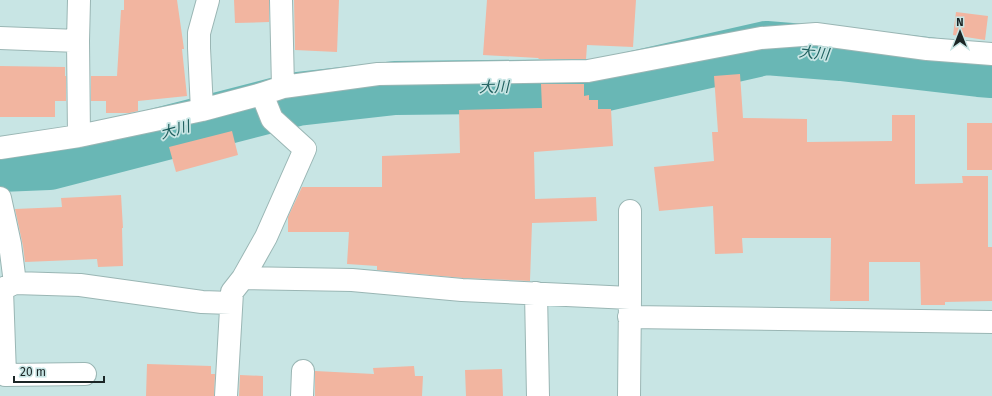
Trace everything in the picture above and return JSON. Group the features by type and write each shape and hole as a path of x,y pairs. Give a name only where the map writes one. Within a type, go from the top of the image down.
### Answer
{"street":[{"path":"79,0 79,136"},
{"path":"202,110 199,33 208,0"},
{"path":"282,0 283,87"},
{"path":"0,148 79,136 202,110 283,87 378,74 588,71 761,38 816,34 927,49 992,54"},
{"path":"0,38 78,41"},
{"path":"226,396 232,292 244,278 266,237 305,149 272,119 262,94"},
{"path":"0,198 10,244 6,287 6,375 84,374"},
{"path":"629,396 630,211"},
{"path":"244,278 352,280 462,290 536,293 630,308 992,322"},
{"path":"6,287 80,285 202,302 231,303"},
{"path":"536,293 538,396"},
{"path":"302,396 303,371"}],"building":[{"path":"124,0 177,0 184,49 182,49 187,96 138,101 138,111 129,113 106,113 106,101 91,101 91,76 117,76 121,10 124,10"},
{"path":"234,0 269,0 269,22 235,23"},
{"path":"294,0 339,0 337,52 295,50"},
{"path":"487,0 636,0 633,47 587,45 586,59 539,59 483,55"},
{"path":"956,12 988,16 985,40 953,35"},
{"path":"0,66 65,67 66,101 55,101 55,117 0,117"},
{"path":"740,74 743,118 807,119 807,142 892,141 892,115 915,115 915,184 963,183 962,176 988,176 988,247 992,247 992,301 945,302 945,305 921,305 920,262 869,262 869,301 830,301 831,238 742,238 743,253 715,254 713,206 659,211 654,167 714,161 712,132 718,132 714,76"},
{"path":"541,84 584,84 584,96 589,95 589,100 598,100 598,109 611,109 613,146 534,152 535,199 596,197 597,221 532,223 530,281 463,278 377,270 377,266 347,264 349,232 288,232 288,217 302,187 382,187 382,156 460,153 459,110 542,108"},
{"path":"967,123 992,123 992,170 967,170"},
{"path":"232,131 238,155 176,172 169,147"},
{"path":"121,195 123,266 98,267 97,259 25,262 15,209 62,207 61,198"},
{"path":"147,364 211,366 211,374 215,374 214,396 146,396"},
{"path":"414,366 415,376 423,376 422,396 315,396 315,371 374,374 373,368"},
{"path":"502,369 503,396 466,396 465,370"},
{"path":"240,375 263,376 263,396 239,396"}],"waterway":[{"name":"大川","path":"0,165 49,163 297,99 395,88 598,86 766,48 841,54 992,71"}]}
